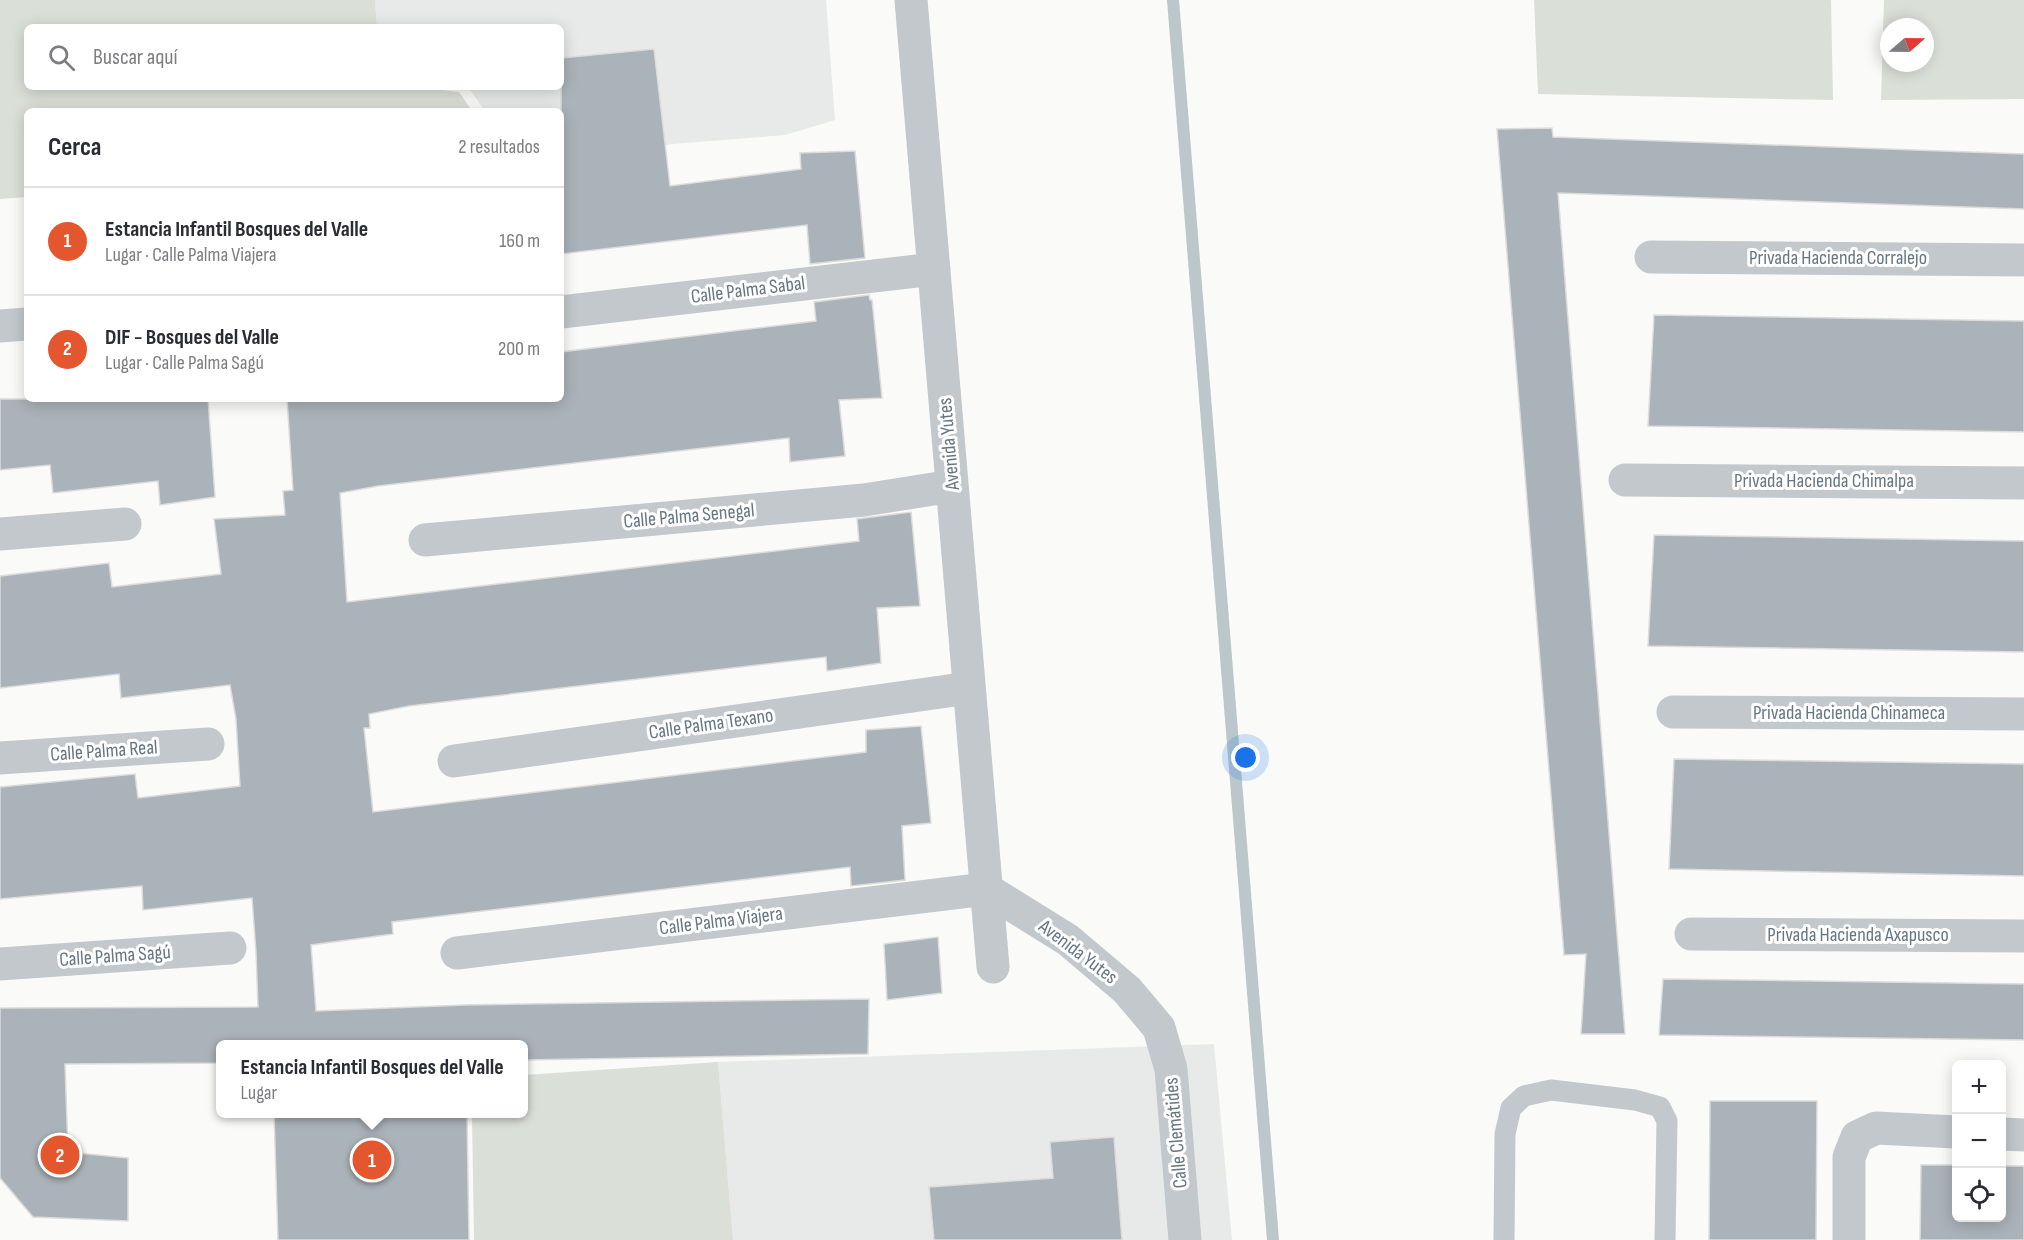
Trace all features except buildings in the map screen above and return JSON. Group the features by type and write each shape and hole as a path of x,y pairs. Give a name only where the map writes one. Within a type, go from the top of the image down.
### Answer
{"street":[{"name":"Avenida Yutes","path":"911,0 993,967"},
{"name":"Privada Hacienda Corralejo","path":"1651,257 2024,260"},
{"name":"Calle Palma Sabal","path":"564,312 934,269"},
{"path":"0,326 24,324"},
{"name":"Privada Hacienda Chimalpa","path":"1625,480 2024,483"},
{"name":"Calle Palma Senegal","path":"425,540 864,500 952,486"},
{"path":"0,534 125,524"},
{"name":"Calle Palma Texano","path":"454,761 969,688"},
{"name":"Privada Hacienda Chinameca","path":"1673,712 2024,714"},
{"name":"Calle Palma Real","path":"0,758 208,744"},
{"name":"Avenida Yutes","path":"986,889 1068,940 1128,990 1159,1028"},
{"name":"Calle Palma Viajera","path":"457,953 986,889"},
{"name":"Privada Hacienda Axapusco","path":"1691,934 2024,936"},
{"name":"Calle Palma Sagú","path":"0,964 230,948"},
{"name":"Calle Clemátides","path":"1159,1028 1171,1069 1185,1240"},
{"path":"1849,1240 1849,1157 1857,1137 1876,1128 1952,1132"},
{"path":"2006,1134 2024,1135"}],"lane":[{"path":"1504,1240 1505,1134 1511,1108 1524,1096 1551,1090 1635,1100 1660,1107 1666,1121 1665,1240"}],"shaded area":[{"path":"0,0 375,0 377,24 24,24 24,90 440,90 459,92 470,108 24,108 24,197 0,199"},
{"path":"375,0 826,0 835,120 785,135 673,144 564,158 564,108 482,108 470,90 564,90 564,24 377,24"},
{"path":"1534,0 1831,0 1833,100 1538,94"},
{"path":"1884,0 2024,0 2024,99 1881,100 1882,72 1934,72 1934,18 1883,18"},
{"path":"1214,1044 1232,1240 733,1240 718,1062"},
{"path":"718,1062 733,1240 474,1240 472,1118 528,1118 528,1075"}],"waterway":[{"path":"1173,0 1273,1240"}],"place":[{"name":"DIF - Bosques del Valle","path":"60,1155"},
{"name":"Estancia Infantil Bosques del Valle","path":"372,1160"}]}
